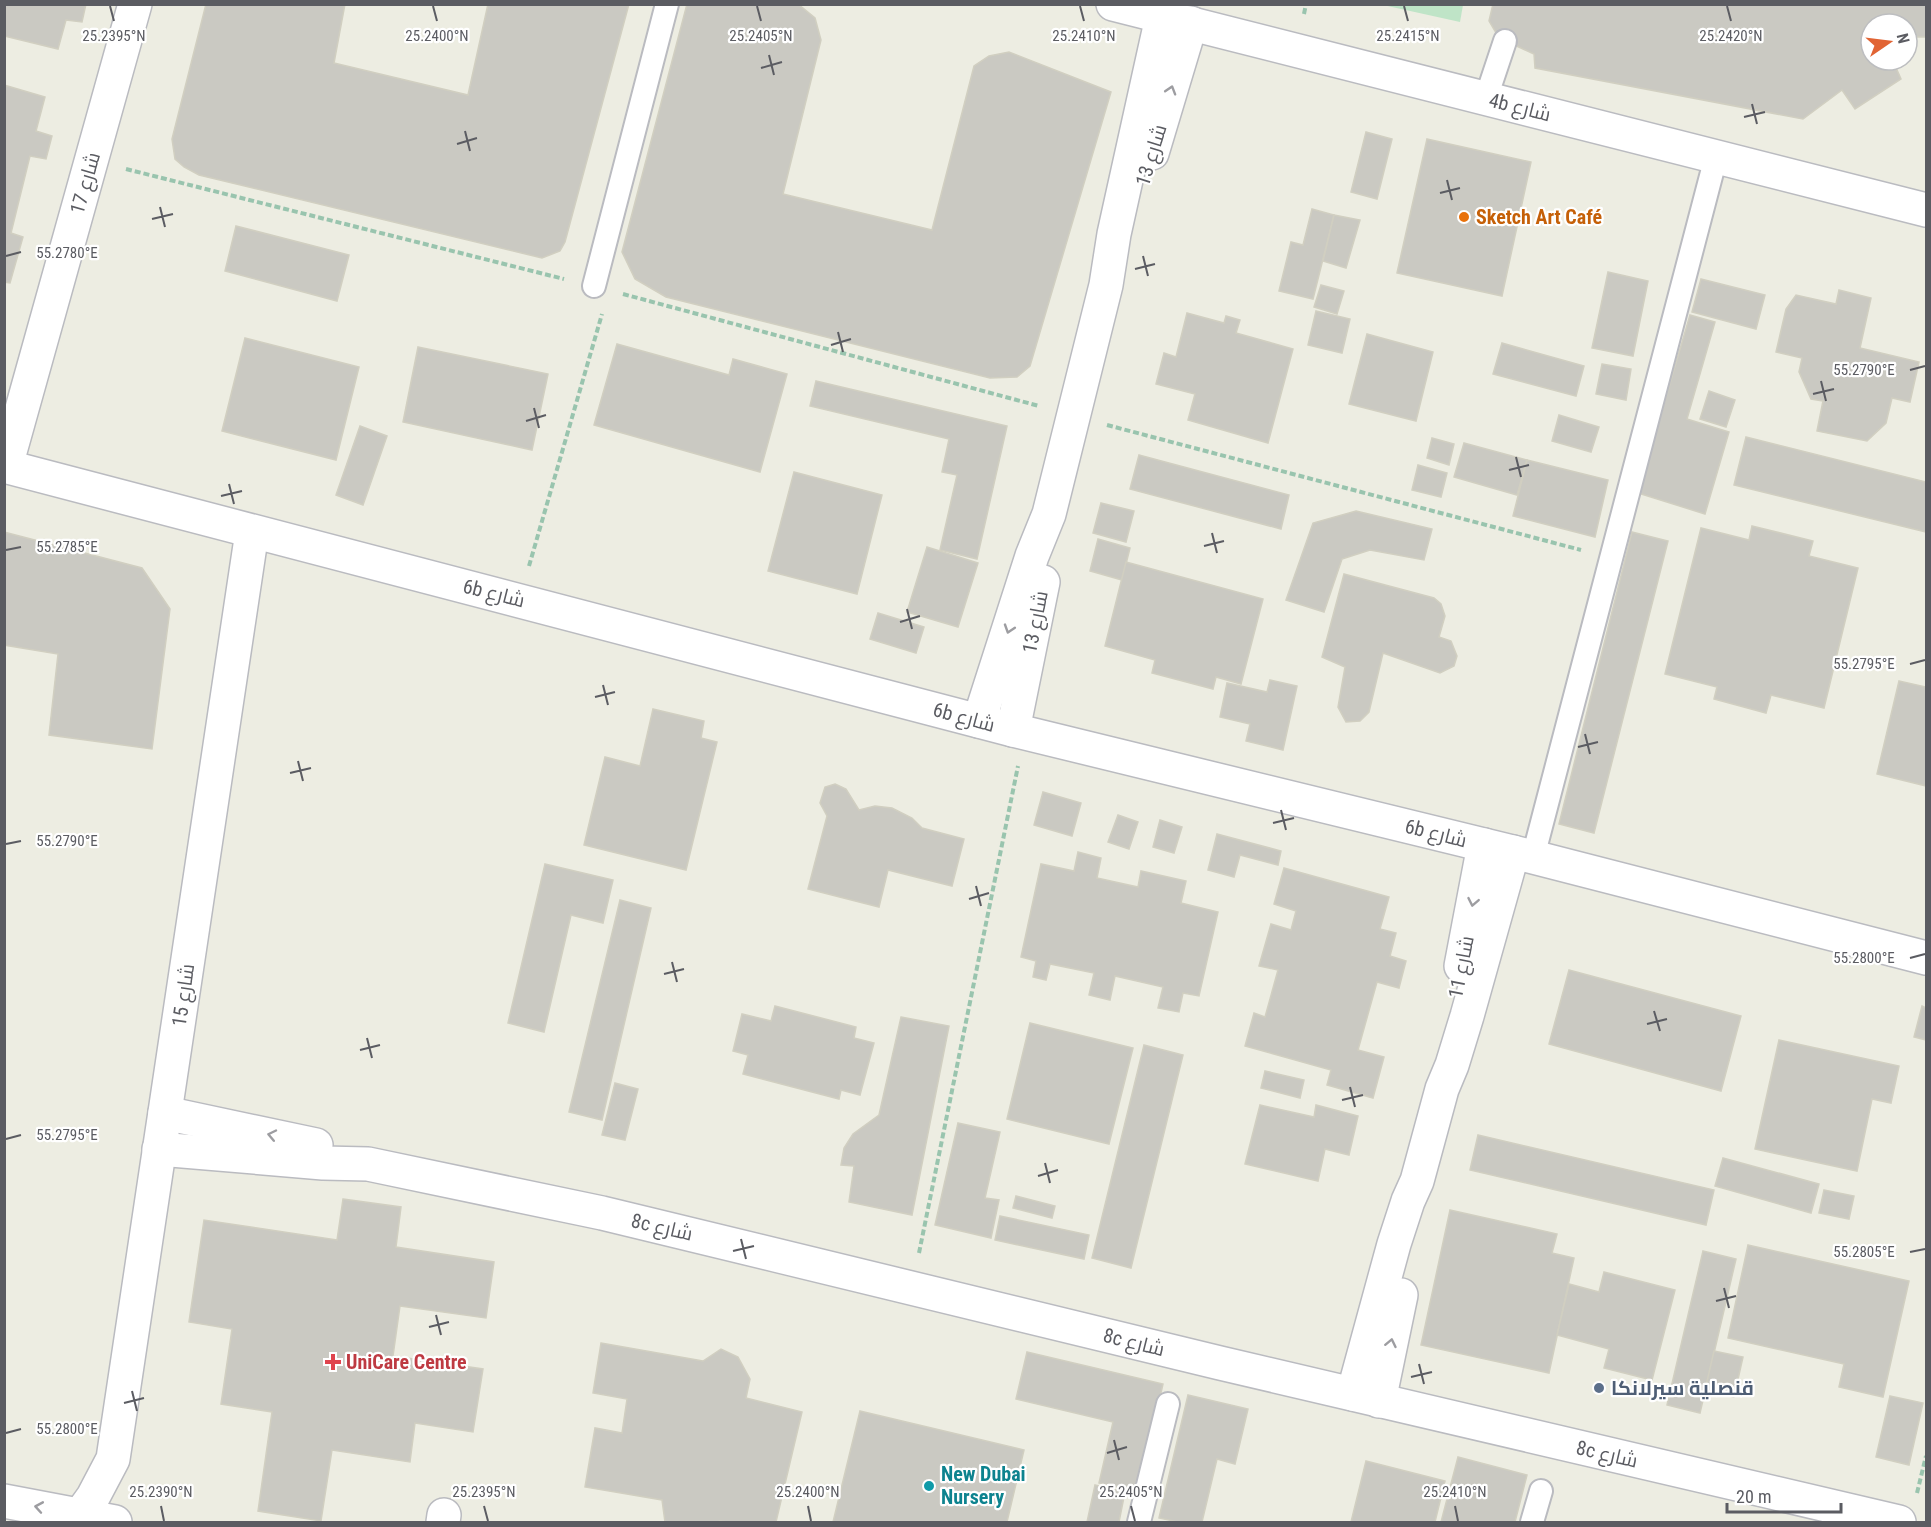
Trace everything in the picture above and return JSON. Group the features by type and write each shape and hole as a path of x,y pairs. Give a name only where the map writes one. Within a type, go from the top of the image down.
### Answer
{"street":[{"name":"شارع 17","path":"5,466 135,4"},
{"name":"4b شارع","path":"1113,4 1926,210"},
{"name":"شارع 13","path":"979,721 1032,555 1049,514 1106,285 1114,234 1176,20"},
{"name":"6b شارع","path":"5,466 979,721 1510,851 1926,958"},
{"name":"شارع 13","path":"1019,731 1043,582 1049,514"},
{"name":"شارع 15","path":"78,1519 113,1459 252,532"},
{"name":"شارع 11","path":"1366,1397 1394,1244 1417,1181 1442,1089 1465,1024 1510,851"},
{"name":"8c شارع","path":"165,1113 303,1142 368,1164 603,1214 766,1252 911,1289 1899,1522"},
{"name":"8c شارع","path":"159,1149 323,1163 368,1164"},
{"name":"شارع 15","path":"113,1459 131,1522"},
{"path":"4,1501 78,1519 115,1522"}],"lane":[{"path":"601,288 667,4"},
{"path":"1486,98 1505,41"},
{"path":"1510,851 1611,558 1716,157"},
{"path":"1139,1522 1168,1404"},
{"path":"1532,1522 1540,1491"}],"path":[{"path":"92,160 601,288 1611,558"},
{"path":"519,600 601,288"},
{"path":"911,1289 1019,731"}],"green space":[{"path":"1383,5 1463,5 1460,22"}],"building":[{"path":"4,4 86,4 82,22 66,20 58,49 4,36"},
{"path":"206,4 345,4 334,63 468,95 488,4 629,4 565,242 560,251 542,258 199,175 184,167 175,159 172,139"},
{"path":"687,4 798,4 815,18 821,40 783,194 932,230 974,66 989,56 1009,52 1111,92 1030,366 1017,377 990,378 666,297 635,279 622,252"},
{"path":"1493,4 1926,4 1926,37 1919,37 1919,12 1859,12 1859,72 1898,72 1901,79 1855,109 1842,90 1803,119 1535,68 1534,54 1499,38 1489,21"},
{"path":"4,85 45,97 36,131 52,136 46,159 30,156 11,233 23,237 10,283 4,282"},
{"path":"1366,132 1392,139 1377,199 1351,192"},
{"name":"Sketch Art Café","path":"1427,139 1531,162 1502,296 1397,273"},
{"path":"1312,209 1334,215 1313,299 1279,291 1291,242 1303,245"},
{"path":"1334,215 1360,220 1346,268 1323,261"},
{"path":"236,226 349,255 337,301 225,271"},
{"path":"1608,272 1648,281 1633,356 1592,348"},
{"path":"1701,279 1765,295 1756,329 1692,312"},
{"path":"1321,285 1344,291 1337,314 1314,307"},
{"path":"1839,290 1871,298 1860,348 1919,362 1910,402 1892,398 1886,423 1867,441 1817,431 1823,401 1811,399 1799,372 1802,358 1776,352 1786,309 1796,295 1836,304"},
{"path":"1316,311 1350,319 1342,353 1308,345"},
{"path":"1187,313 1224,323 1226,316 1240,320 1236,333 1293,349 1268,443 1188,420 1195,394 1156,384 1164,353 1176,357"},
{"path":"1690,315 1715,322 1687,419 1729,432 1705,514 1638,493"},
{"path":"1367,334 1433,352 1416,421 1349,404"},
{"path":"245,338 359,367 336,460 222,431"},
{"path":"1502,343 1584,366 1576,396 1493,374"},
{"path":"617,344 729,375 733,359 787,374 760,472 594,425"},
{"path":"418,347 548,374 532,450 403,422"},
{"path":"1602,364 1631,369 1626,400 1596,394"},
{"path":"816,381 1007,426 977,559 940,550 957,475 942,472 949,439 810,406"},
{"path":"1709,391 1735,400 1726,427 1700,419"},
{"path":"1559,415 1599,427 1591,452 1552,441"},
{"path":"360,426 387,436 363,505 336,495"},
{"path":"1746,437 1926,482 1926,532 1734,485"},
{"path":"1432,438 1454,444 1449,465 1427,458"},
{"path":"1464,443 1527,460 1517,495 1454,477"},
{"path":"1139,455 1289,495 1281,529 1130,489"},
{"path":"1527,460 1608,480 1595,537 1513,516"},
{"path":"1418,465 1447,473 1441,497 1412,490"},
{"path":"794,472 882,495 857,594 768,571"},
{"path":"1101,503 1134,511 1126,542 1093,533"},
{"path":"1356,511 1432,529 1424,560 1370,550 1342,559 1324,612 1286,600 1313,523"},
{"path":"1752,526 1813,541 1809,556 1858,568 1824,708 1771,695 1766,713 1714,699 1717,687 1665,674 1701,528 1749,540"},
{"path":"4,532 142,568 170,609 152,749 49,735 58,654 4,645"},
{"path":"1632,532 1668,541 1594,833 1559,824"},
{"path":"1098,539 1130,548 1122,580 1090,571"},
{"path":"927,547 978,563 958,627 907,612"},
{"path":"1126,562 1263,599 1241,684 1216,677 1213,689 1152,673 1155,660 1105,646"},
{"path":"1344,574 1434,598 1441,604 1445,616 1439,637 1451,641 1457,656 1454,666 1440,673 1383,653 1369,712 1360,721 1346,722 1338,707 1345,667 1322,657"},
{"path":"878,613 924,627 916,653 870,639"},
{"path":"1270,680 1297,686 1283,750 1246,741 1250,724 1220,717 1227,683 1267,692"},
{"path":"1899,681 1926,687 1926,786 1877,774"},
{"path":"653,709 704,721 701,738 717,742 686,870 584,845 605,757 640,766"},
{"path":"835,784 846,789 859,810 875,806 892,808 912,818 922,828 964,839 952,886 888,870 879,907 808,889 827,816 820,803 825,787"},
{"path":"1043,792 1081,803 1072,836 1034,825"},
{"path":"1118,815 1138,822 1129,849 1108,842"},
{"path":"1160,820 1182,827 1174,853 1153,847"},
{"path":"1217,834 1281,851 1278,865 1240,855 1234,877 1208,870"},
{"path":"1078,852 1101,858 1097,878 1138,887 1141,871 1186,881 1181,903 1218,912 1199,996 1183,993 1179,1012 1158,1008 1163,987 1115,976 1110,1000 1089,995 1094,973 1050,964 1046,980 1033,977 1036,961 1021,957 1041,864 1074,871"},
{"path":"545,864 613,880 603,923 571,915 544,1032 508,1023"},
{"path":"1284,868 1389,897 1380,929 1396,933 1390,956 1406,961 1399,988 1377,982 1358,1050 1384,1057 1373,1098 1327,1085 1331,1070 1245,1046 1254,1013 1265,1017 1278,970 1259,966 1271,924 1291,930 1296,911 1274,904"},
{"path":"620,900 651,908 602,1120 569,1112"},
{"path":"1569,970 1741,1016 1721,1091 1549,1044"},
{"path":"775,1006 856,1027 854,1038 874,1043 860,1095 841,1090 839,1099 743,1074 748,1055 733,1051 742,1014 771,1021"},
{"path":"1922,1006 1926,1008 1926,1040 1914,1037"},
{"path":"901,1017 949,1026 912,1215 849,1202 854,1166 841,1165 844,1148 853,1134 879,1115"},
{"path":"1030,1023 1133,1048 1109,1144 1007,1119"},
{"path":"1779,1040 1899,1066 1891,1103 1872,1099 1857,1171 1755,1149"},
{"path":"1144,1045 1183,1055 1131,1268 1092,1258"},
{"path":"1265,1071 1304,1080 1300,1098 1261,1088"},
{"path":"615,1083 638,1089 625,1140 602,1135"},
{"path":"1260,1105 1314,1117 1316,1105 1358,1116 1349,1155 1325,1149 1318,1181 1245,1164"},
{"path":"958,1123 1000,1132 985,1198 999,1200 991,1238 935,1225"},
{"path":"1478,1135 1714,1190 1706,1225 1470,1170"},
{"path":"1723,1158 1819,1184 1811,1213 1715,1186"},
{"path":"1824,1190 1854,1196 1849,1219 1819,1213"},
{"path":"1016,1196 1055,1206 1052,1218 1013,1208"},
{"name":"UniCare Centre","path":"343,1199 401,1207 396,1247 494,1262 486,1318 400,1306 393,1356 483,1369 473,1432 415,1423 410,1462 332,1450 321,1521 258,1511 272,1412 221,1404 232,1329 189,1322 204,1220 337,1240"},
{"path":"1450,1210 1557,1234 1552,1253 1574,1258 1549,1373 1421,1345"},
{"path":"1000,1216 1089,1235 1084,1259 995,1240"},
{"path":"1748,1245 1909,1281 1883,1397 1839,1387 1844,1364 1728,1338"},
{"path":"1703,1251 1736,1259 1700,1413 1667,1405"},
{"path":"1604,1272 1675,1290 1652,1380 1604,1368 1609,1349 1557,1335 1569,1284 1599,1292"},
{"path":"601,1343 703,1361 721,1349 738,1357 750,1379 746,1398 802,1412 776,1522 665,1522 662,1500 585,1487 595,1428 622,1433 627,1399 593,1393"},
{"path":"1714,1351 1743,1357 1734,1397 1705,1390"},
{"path":"1027,1352 1163,1384 1138,1492 1099,1483 1113,1422 1016,1399"},
{"path":"1188,1395 1248,1409 1235,1464 1217,1459 1202,1522 1178,1522 1159,1518"},
{"path":"1890,1396 1923,1403 1909,1465 1876,1457"},
{"name":"New Dubai Nursery","path":"860,1411 1024,1450 1007,1522 833,1522"},
{"path":"1458,1457 1527,1475 1515,1522 1441,1522"},
{"path":"1366,1461 1445,1481 1435,1522 1351,1522"},
{"path":"1095,1485 1125,1492 1119,1522 1087,1522"}],"place":[{"name":"Sketch Art Café","path":"1464,217"},
{"name":"UniCare Centre","path":"333,1362"},
{"name":"قنصلية سيرلانكا","path":"1599,1388"},
{"name":"New Dubai Nursery","path":"929,1486"}]}
